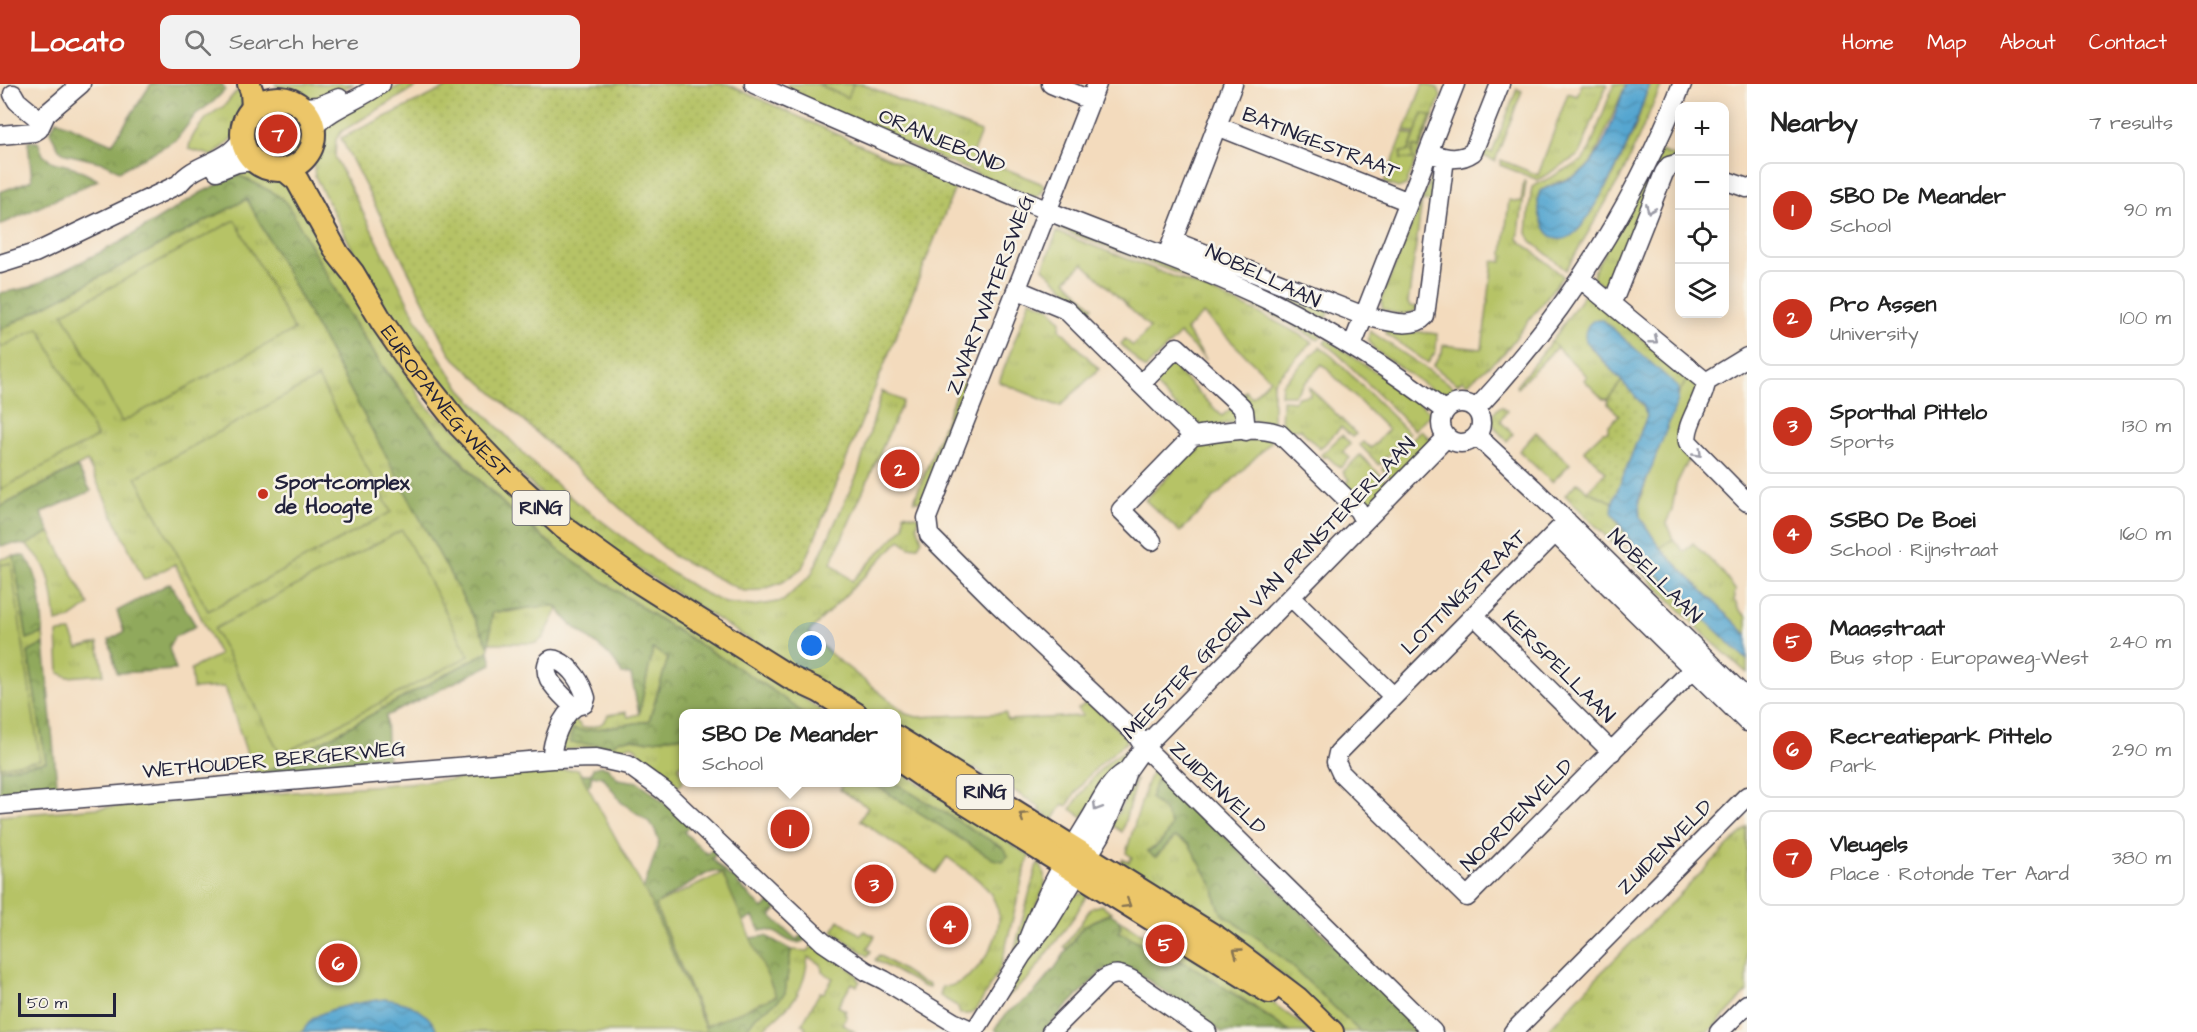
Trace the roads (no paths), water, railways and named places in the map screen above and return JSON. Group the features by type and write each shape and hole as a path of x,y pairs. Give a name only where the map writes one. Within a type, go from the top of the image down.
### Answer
{"main road":[{"path":"249,84 253,108"},
{"path":"270,91 303,107 314,127 312,149 306,159 285,170 268,170 254,161 246,151 242,138 245,118 253,108 264,101 270,91"},
{"name":"EUROPAWEG-WEST","path":"306,159 309,177 345,250 353,273"},
{"name":"EUROPAWEG-WEST","path":"285,170 297,180 339,254 392,338 429,388 492,461 532,500 572,533 639,582 791,678 819,691 848,709"},
{"name":"EUROPAWEG-WEST","path":"791,678 827,709"},
{"name":"RING","path":"901,740 1325,1032"},
{"name":"RING","path":"901,760 1219,939 1297,998 1332,1032"}],"street":[{"path":"0,135 34,132 39,129 46,114 81,84"},
{"path":"303,107 318,106 363,87 379,84"},
{"path":"314,127 329,114 366,95 379,84"},
{"name":"ORANJEBOND","path":"754,84 1047,210"},
{"path":"1051,84 1094,92"},
{"path":"1170,250 1233,84"},
{"path":"1437,155 1461,158 1474,151 1500,84"},
{"path":"1476,409 1512,371 1581,279 1618,218 1650,158 1682,84"},
{"path":"1352,346 1409,202 1437,155 1453,85"},
{"name":"ZWARTWATERSWEG","path":"926,524 957,439 1094,92"},
{"path":"13,94 41,121"},
{"name":"BATINGESTRAAT","path":"1216,126 1409,202"},
{"path":"0,264 35,254 179,183 185,176 232,152 242,138"},
{"name":"NOBELLAAN","path":"1047,210 1364,316 1416,323 1425,316 1437,155"},
{"path":"179,183 188,184 237,163 254,161"},
{"path":"1609,302 1616,294 1664,173 1669,166 1675,164"},
{"path":"1729,181 1747,188"},
{"name":"NOBELLAAN","path":"1170,250 1352,346 1445,411"},
{"path":"1581,279 1706,382"},
{"path":"1017,290 1065,310 1193,436"},
{"path":"1141,384 1177,347 1241,406 1244,411 1246,431"},
{"path":"1706,382 1747,357"},
{"path":"1706,382 1705,393 1687,432 1688,442 1747,502"},
{"path":"1460,403 1471,405 1476,409 1481,419 1480,431 1473,440 1462,444 1446,438 1441,422 1445,411 1454,404 1460,403"},
{"path":"1152,542 1120,510 1193,436 1246,431 1272,431 1280,434 1358,510 1364,521"},
{"name":"NOBELLAAN","path":"1477,436 1694,669 1747,722"},
{"name":"MEESTER GROEN VAN PRINSTERERLAAN","path":"975,1032 1022,955 1036,918 1075,860 1101,835 1127,771 1144,747 1446,438"},
{"name":"ZUIDENVELD","path":"926,524 931,537 1136,734 1144,747 1433,1032"},
{"name":"NOBELLAAN","path":"1561,527 1747,699"},
{"name":"LOTTINGSTRAAT","path":"1394,696 1561,527"},
{"path":"1291,597 1394,696"},
{"name":"KERSPELLAAN","path":"1474,615 1612,752"},
{"name":"NOORDENVELD","path":"1394,696 1338,753 1337,768 1467,897 1694,669"},
{"path":"552,759 552,746 556,733 574,707"},
{"name":"WETHOUDER BERGERWEG","path":"0,804 584,757 628,765 664,791 823,942 866,971 953,1023 975,1032"},
{"name":"ZUIDENVELD","path":"1513,1032 1747,796"},
{"path":"1051,1032 1104,979 1111,975 1121,974 1207,1032"},
{"path":"1719,1032 1747,1004"}],"water":[{"path":"1626,84 1649,84 1626,147 1612,176 1582,226 1566,238 1557,239 1544,228 1538,199 1540,191 1579,174 1595,158 1608,133"},
{"path":"1598,319 1603,320 1678,387 1678,400 1639,499 1640,517 1660,548 1747,635 1747,660 1643,560 1612,512 1613,502 1647,416 1643,405 1586,341 1587,327"},
{"path":"385,999 402,1002 416,1008 429,1018 438,1032 302,1032 318,1015 346,1006"}],"place":[{"name":"Vleugels","path":"278,134"},
{"name":"Pro Assen","path":"900,469"},
{"name":"Sportcomplex de Hoogte","path":"263,494"},
{"name":"SBO De Meander","path":"790,829"},
{"name":"Sporthal Pittelo","path":"874,884"},
{"name":"SSBO De Boei","path":"949,925"},
{"name":"Maasstraat","path":"1165,944"},
{"name":"Recreatiepark Pittelo","path":"338,963"}]}
